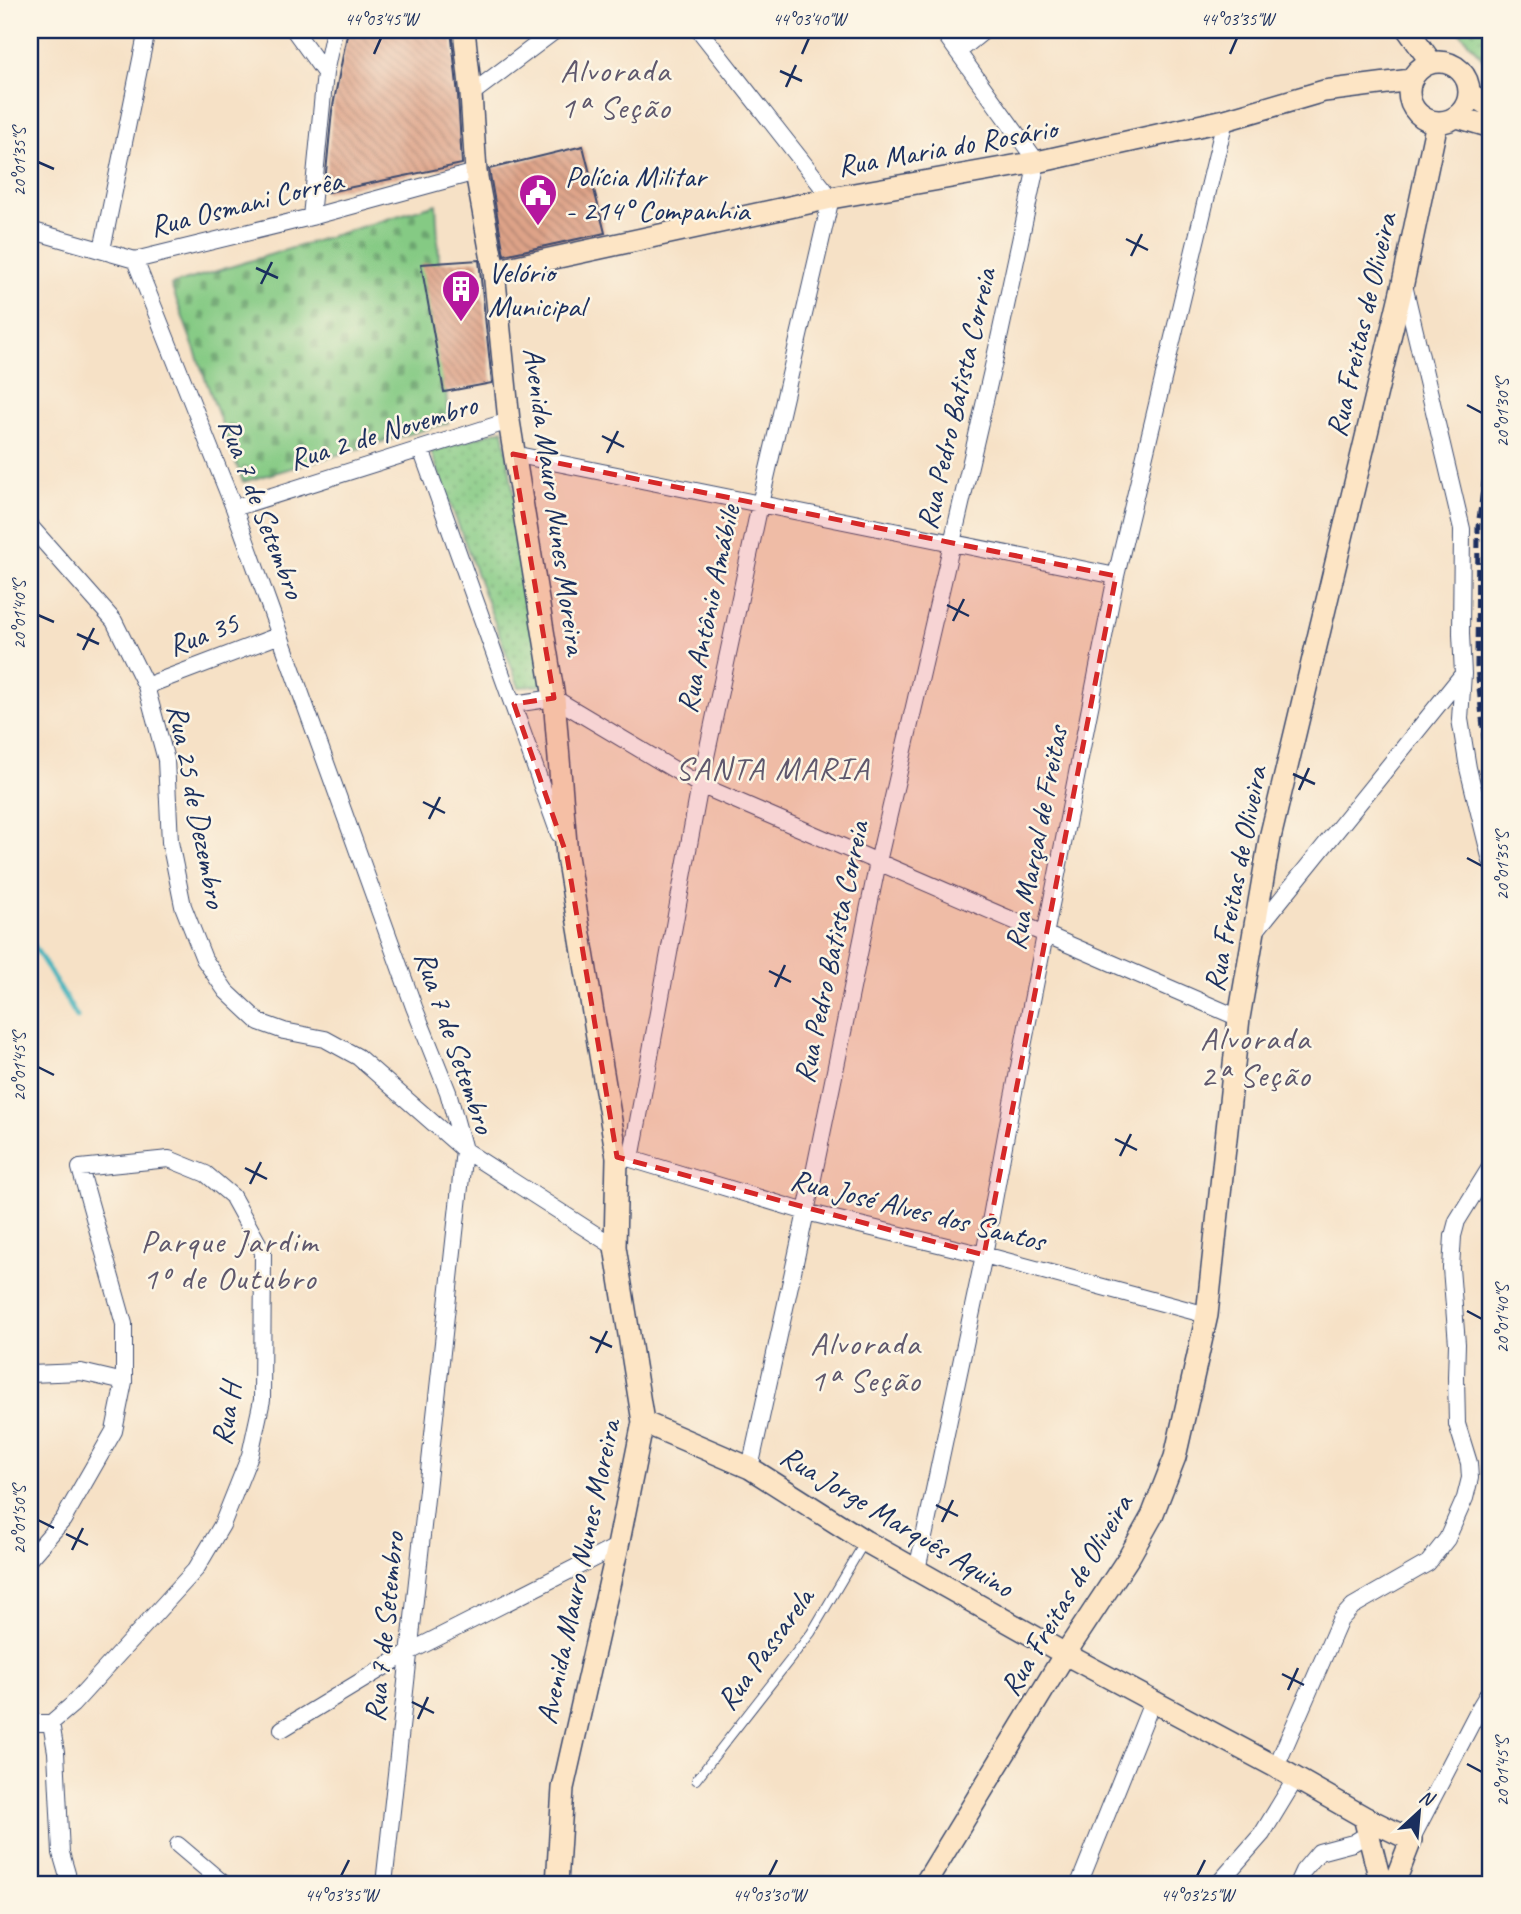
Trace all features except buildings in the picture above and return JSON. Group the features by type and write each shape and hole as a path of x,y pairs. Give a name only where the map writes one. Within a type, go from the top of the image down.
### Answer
{"street":[{"path":"102,250 147,30"},
{"path":"294,30 325,74"},
{"path":"311,217 325,74 334,30"},
{"name":"Avenida Mauro Nunes Moreira","path":"464,30 476,172 494,271 513,454 554,698 567,856 624,1158 615,1247 643,1422 563,1788 557,1884"},
{"path":"471,94 555,30"},
{"path":"699,30 831,198"},
{"path":"942,30 1037,162"},
{"path":"958,52 985,30"},
{"path":"1408,30 1431,62"},
{"path":"1447,119 1466,106 1470,93 1467,78 1455,65 1440,61 1431,62 1416,72 1411,80 1410,102 1417,112 1426,119 1447,119 1491,127"},
{"name":"Rua Maria do Rosário","path":"494,271 831,198 1037,162 1225,120 1324,91 1411,80"},
{"path":"1470,93 1491,107"},
{"name":"Rua Freitas de Oliveira","path":"925,1884 1065,1654 1129,1557 1152,1516 1175,1457 1207,1315 1239,1018 1270,838 1404,283 1447,119"},
{"name":"Rua Marçal de Freitas","path":"917,1570 984,1255 1116,576 1225,120"},
{"name":"Rua Pedro Batista Correia","path":"750,1468 878,862 994,362 1037,162"},
{"name":"Rua Osmani Corrêa","path":"30,230 135,260 311,217 476,172"},
{"name":"Rua Antônio Amábile","path":"624,1158 760,504 831,198"},
{"name":"Rua 7 de Setembro","path":"135,260 234,508 414,1007 448,1092 464,1150 384,1884"},
{"path":"1404,283 1462,529 1461,634 1464,674 1460,719 1468,768 1491,861"},
{"name":"Rua 2 de Novembro","path":"234,508 509,421"},
{"name":"Avenida Mauro Nunes Moreira","path":"421,449 567,856"},
{"path":"513,454 1116,576"},
{"name":"Rua 25 de Dezembro","path":"30,526 114,621 146,686 166,760 170,842 183,906 204,959 226,991 259,1022 284,1031 325,1039 358,1057 464,1150 615,1247"},
{"name":"Rua 35","path":"146,686 280,635"},
{"path":"1252,935 1464,674"},
{"path":"514,704 554,698 700,785 1239,1018"},
{"name":"Rua José Alves dos Santos","path":"624,1158 806,1212 984,1255 1207,1315"},
{"name":"Rua H","path":"51,1723 72,1705 196,1569 222,1525 250,1455 262,1400 263,1252 232,1196 206,1174 169,1159 80,1168 124,1324 124,1382"},
{"path":"1276,1767 1340,1620 1353,1606 1428,1563 1447,1539 1465,1498 1470,1478 1469,1463 1457,1424 1457,1344 1451,1268 1453,1236 1457,1221 1491,1166"},
{"path":"30,1374 81,1372 124,1382 114,1431 63,1520 30,1558"},
{"name":"Rua Jorge Marquês Aquino","path":"643,1422 750,1468 865,1541 1065,1654 1296,1778 1366,1825 1411,1840"},
{"path":"282,1729 410,1652 618,1546"},
{"path":"1394,1884 1411,1840 1491,1689"},
{"path":"1079,1884 1153,1700"},
{"path":"30,1723 51,1723 56,1752 61,1853 70,1884"},
{"path":"1218,1884 1262,1834 1296,1778"},
{"path":"1297,1884 1303,1871 1319,1852 1353,1843 1366,1825"},
{"path":"1366,1825 1381,1884"},
{"path":"178,1845 224,1884"}],"lane":[{"name":"Rua Passarela","path":"696,1780 811,1633 865,1541"}],"highlighted area":[{"path":"513,454 1116,576 984,1255 617,1157 567,856 514,704 554,698"}],"green space":[{"path":"1458,30 1491,30 1491,68"},
{"path":"436,204 448,423 243,482 171,285"},
{"path":"503,429 545,685 519,687 431,452"}],"waterway":[{"path":"30,939 77,1017"}],"railway":[{"path":"1491,434 1478,526 1477,667 1484,738 1491,764"}],"place":[{"name":"Polícia Militar - 214° Companhia","path":"538,227"},
{"name":"Velório Municipal","path":"461,323"}],"district":[{"name":"Alvorada 1ª Seção","path":"616,88"},
{"name":"SANTA MARIA","path":"773,768"},
{"name":"Alvorada 2ª Seção","path":"1256,1056"},
{"name":"Parque Jardim 1º de Outubro","path":"230,1260"},
{"name":"Alvorada 1ª Seção","path":"866,1362"}]}
